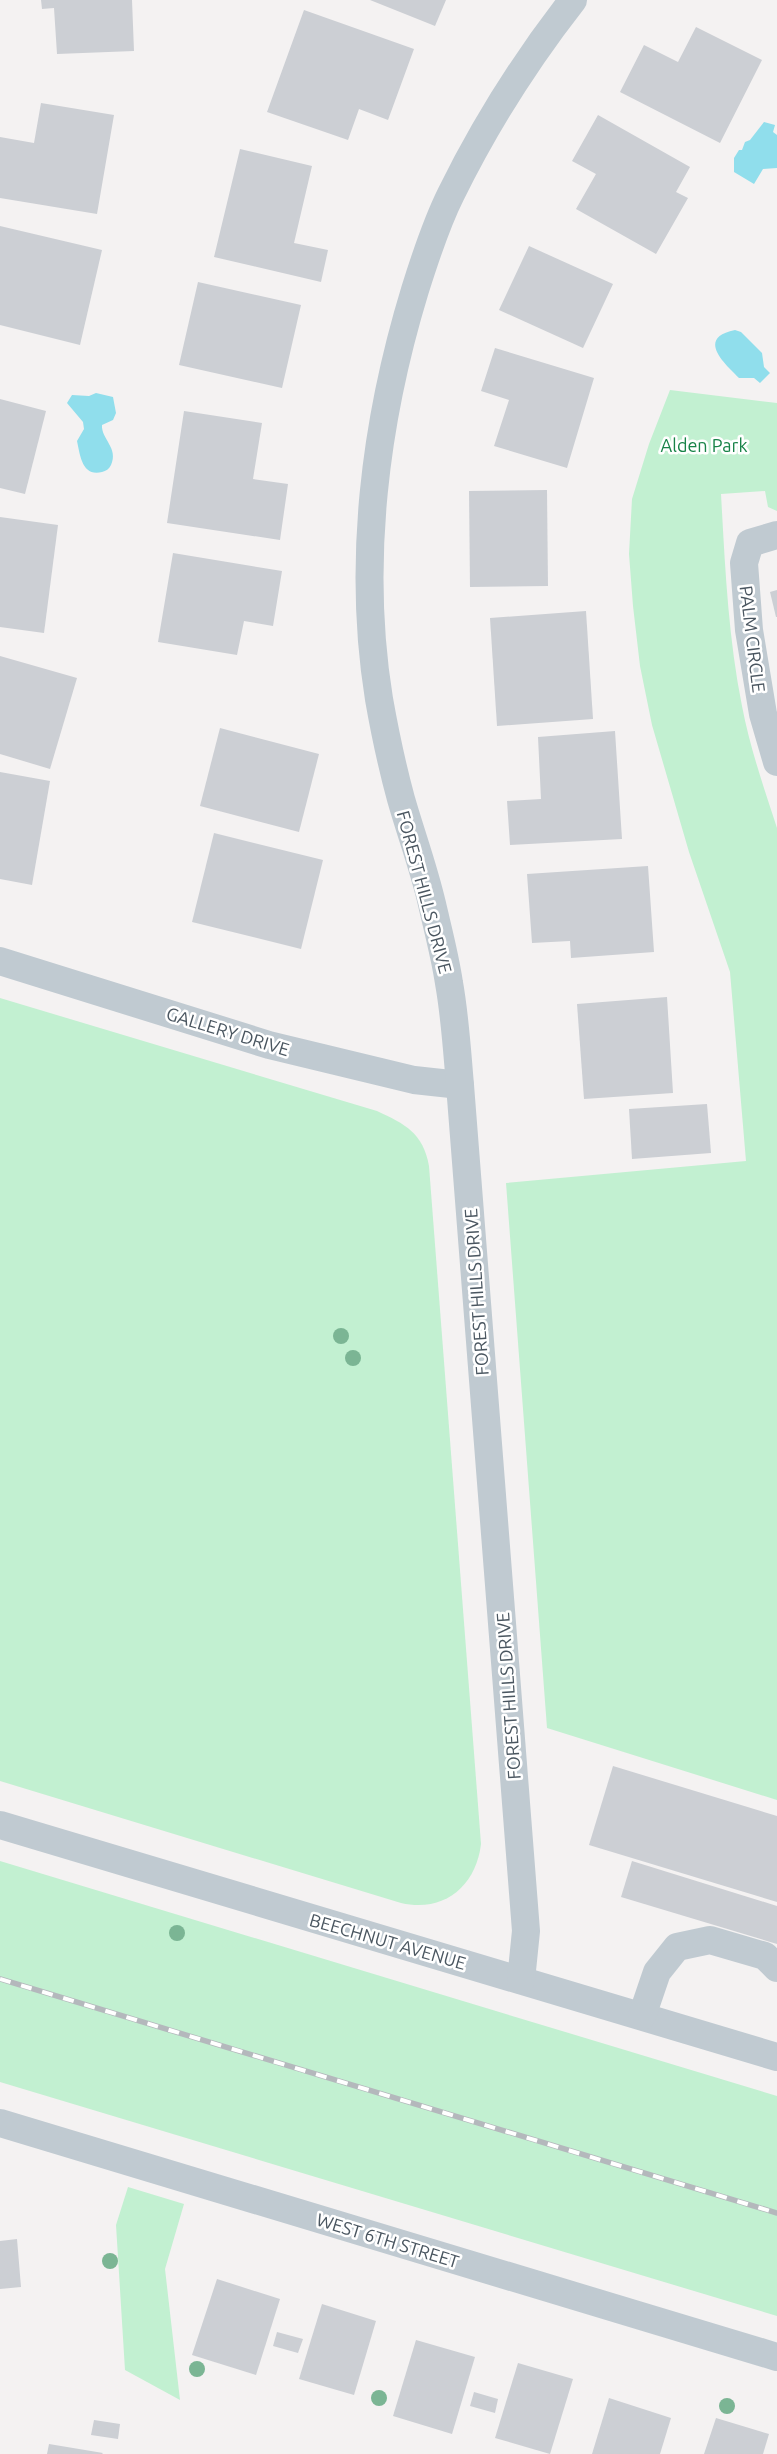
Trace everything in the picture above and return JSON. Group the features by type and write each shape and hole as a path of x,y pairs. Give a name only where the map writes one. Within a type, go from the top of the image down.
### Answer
{"street":[{"name":"FOREST HILLS DRIVE","path":"521,1980 526,1931 460,1085 449,982 431,900 388,748 379,696 372,630 370,571 374,499 381,438 404,329 426,256 449,196 492,116 541,41 573,0"},
{"name":"PALM CIRCLE","path":"777,536 750,543 744,563 748,630 763,714 777,762"},
{"name":"GALLERY DRIVE","path":"0,961 287,1050 414,1080 460,1085"},
{"name":"BEECHNUT AVENUE","path":"0,1825 776,2054"},
{"path":"642,2016 657,1972 677,1947 710,1940 765,1956 777,1968"},
{"name":"WEST 6TH STREET","path":"0,2124 777,2357"}],"green space":[{"name":"Alden Park","path":"670,390 777,403 777,511 768,507 765,491 721,494 728,600 737,680 749,737 777,828 777,1800 547,1728 506,1183 746,1161 730,972 689,852 652,725 640,666 633,606 629,554 632,499 649,444"},
{"path":"0,998 377,1111 404,1125 422,1145 429,1166 481,1844 478,1859 465,1884 444,1900 431,1904 417,1905 401,1903 0,1781"},
{"path":"0,1861 777,2096 777,2316 0,2082"},
{"path":"128,2187 184,2204 165,2269 180,2400 125,2370 116,2225"}],"water":[{"path":"764,122 775,125 773,132 777,135 777,168 763,169 754,184 734,172 734,158 739,150 742,150 745,142 750,140"},
{"path":"735,330 741,332 762,353 764,367 770,373 760,383 754,378 739,378 717,351 715,345 717,339 723,334"},
{"path":"96,393 113,397 116,413 113,420 102,425 102,430 113,454 111,465 105,471 95,473 86,468 79,452 77,441 84,429 83,422 67,403 72,395 89,396"}],"building":[{"path":"41,0 132,0 134,51 57,54 54,8 42,9"},
{"path":"370,0 446,0 435,26"},
{"path":"304,10 414,49 388,120 359,109 348,140 267,112"},
{"path":"696,27 762,60 720,143 620,92 644,45 678,62"},
{"path":"41,103 114,115 97,214 0,198 0,137 34,143"},
{"path":"598,115 690,167 676,192 688,198 656,254 576,209 596,174 572,161"},
{"path":"240,149 312,166 294,243 328,250 321,282 214,257"},
{"path":"0,226 102,250 80,345 0,325"},
{"path":"529,246 613,284 583,348 499,310"},
{"path":"198,282 301,305 282,388 179,365"},
{"path":"495,348 594,378 567,468 494,446 509,400 481,391"},
{"path":"0,399 46,411 25,494 0,488"},
{"path":"184,411 262,423 253,479 288,484 280,540 167,523"},
{"path":"547,490 548,586 470,587 469,491"},
{"path":"0,517 58,525 44,633 0,627"},
{"path":"173,553 282,571 273,626 244,621 237,655 158,642"},
{"path":"777,590 777,617 776,617 770,592"},
{"path":"586,611 593,719 497,726 490,618"},
{"path":"0,656 77,678 50,769 0,754"},
{"path":"220,728 319,754 299,832 200,806"},
{"path":"615,731 622,839 510,845 507,801 541,799 538,737"},
{"path":"0,772 50,781 32,885 0,879"},
{"path":"214,833 323,860 301,949 192,922"},
{"path":"648,866 654,952 571,958 570,941 532,943 527,874"},
{"path":"667,997 673,1093 584,1099 577,1004"},
{"path":"707,1104 711,1153 632,1159 629,1109"},
{"path":"613,1766 777,1816 777,1902 589,1845"},
{"path":"632,1861 777,1906 777,1944 621,1897"},
{"path":"17,2239 21,2287 0,2289 0,2241"},
{"path":"217,2279 280,2299 256,2375 192,2355"},
{"path":"322,2304 376,2321 354,2395 299,2379"},
{"path":"277,2332 303,2339 298,2353 273,2346"},
{"path":"416,2340 475,2357 452,2434 393,2416"},
{"path":"518,2363 573,2379 550,2454 495,2438"},
{"path":"474,2392 498,2399 495,2413 470,2406"},
{"path":"609,2398 671,2418 660,2454 592,2454"},
{"path":"716,2418 769,2434 763,2454 704,2454"},
{"path":"94,2420 120,2424 118,2439 91,2435"},
{"path":"49,2444 103,2453 47,2454"}],"railway":[{"path":"0,1979 777,2213"}]}
